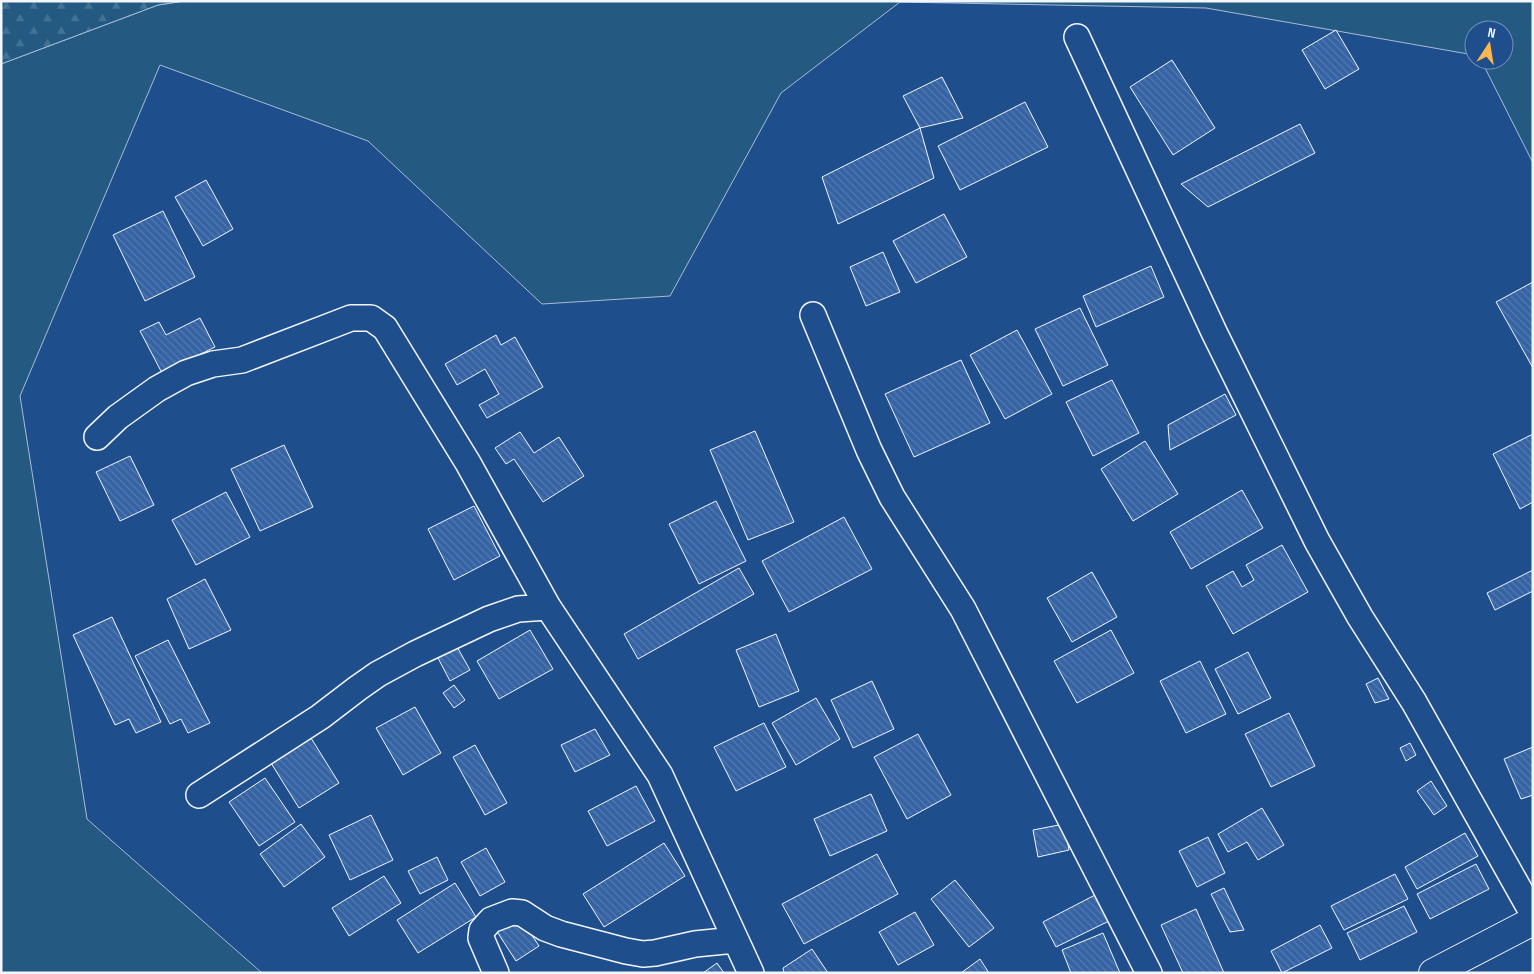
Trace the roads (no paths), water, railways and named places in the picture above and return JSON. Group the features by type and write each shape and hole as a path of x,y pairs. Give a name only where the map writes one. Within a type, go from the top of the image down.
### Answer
{"street":[{"path":"1077,37 1214,332 1317,541 1360,617 1414,702 1533,914"},
{"path":"813,315 869,450 892,497 963,609 1149,973"},
{"path":"97,437 118,417 156,389 186,373 213,364 242,360 350,318 370,318 385,328 463,454 548,607 660,775 750,973"},
{"path":"200,795 320,717 378,674 415,654 518,609 548,607"},
{"path":"496,973 482,938 482,930 491,920 512,912 522,913 545,928 561,934 643,954 655,954 695,944 735,940"},
{"path":"1433,973 1533,921"}]}
